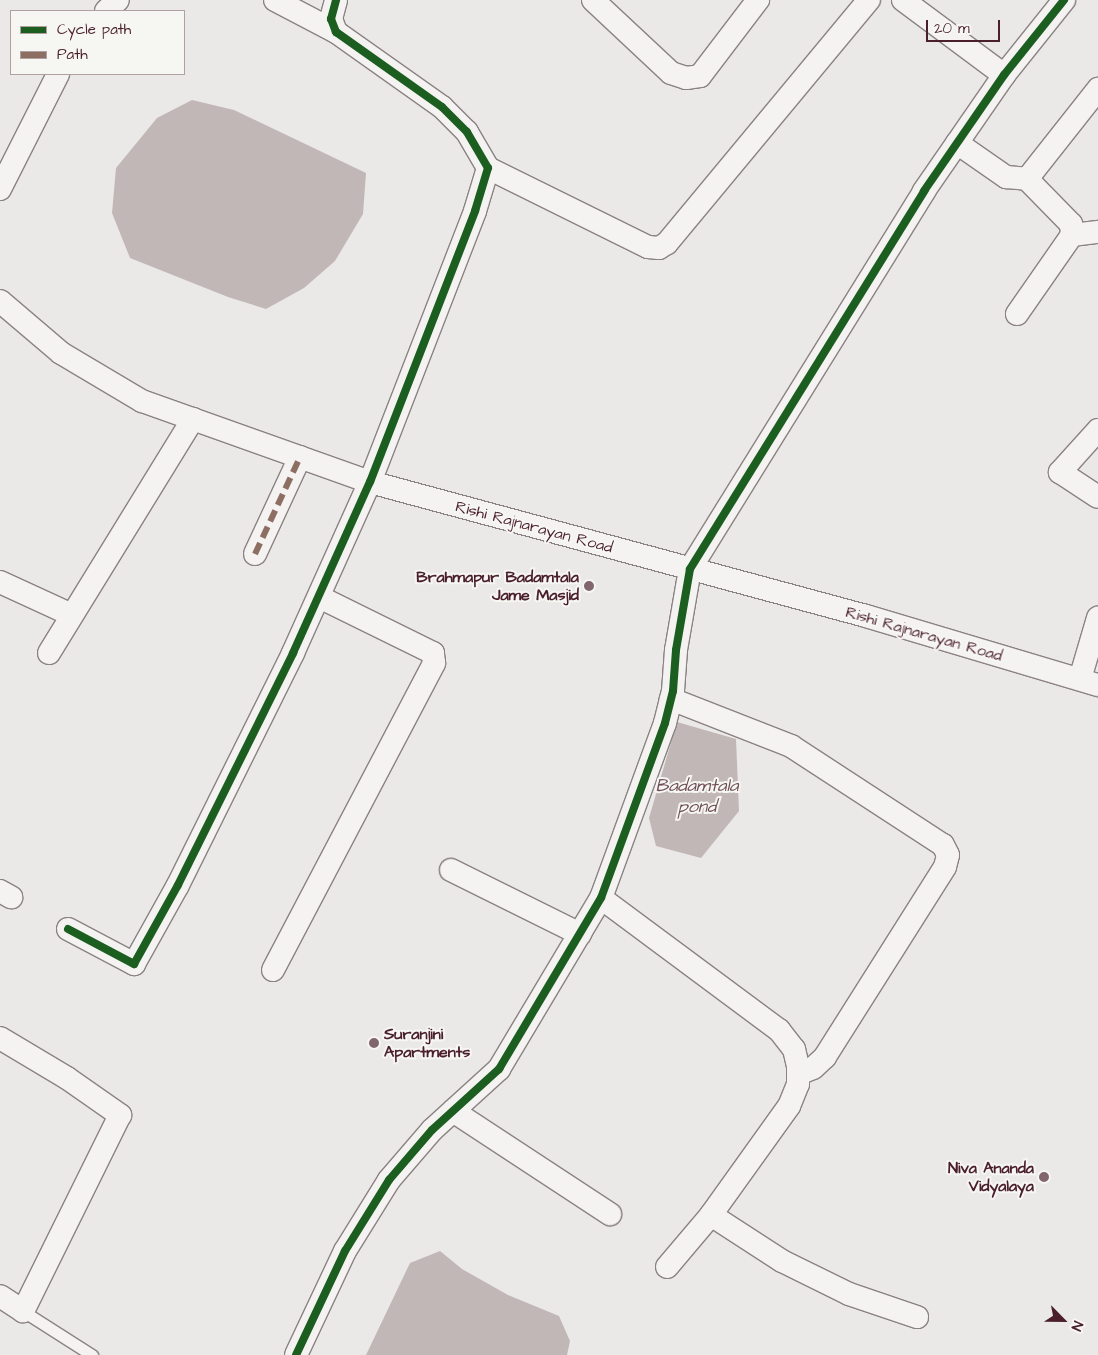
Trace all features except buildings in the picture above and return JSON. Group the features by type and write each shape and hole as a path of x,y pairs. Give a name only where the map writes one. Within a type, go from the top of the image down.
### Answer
{"street":[{"path":"107,10 118,0"},
{"path":"275,0 336,32 442,107 467,132 488,168 648,248 659,248 667,243 869,0"},
{"path":"336,0 331,20 336,32"},
{"path":"594,0 671,73 686,78 700,76 758,0"},
{"path":"903,0 1004,75"},
{"path":"296,1355 345,1251 389,1180 432,1130 499,1068 601,898 671,698 690,569 957,143 1004,75 1064,0"},
{"path":"0,189 57,75"},
{"path":"1027,180 1098,89"},
{"path":"957,143 1006,177 1027,180 1071,224 1072,235 1017,314"},
{"path":"68,929 134,964 217,811 370,482 475,211 488,168"},
{"path":"1072,235 1098,232"},
{"name":"Rishi Rajnarayan Road","path":"0,301 61,353 142,401 370,482 690,569 1089,682"},
{"path":"49,653 193,419"},
{"path":"1098,430 1060,472 1098,497"},
{"path":"255,554 300,457"},
{"path":"0,582 72,615"},
{"path":"273,970 434,663 433,653 318,597"},
{"path":"1089,682 1098,618"},
{"path":"671,698 791,746 943,845 948,855 945,867 825,1056 813,1068 798,1074"},
{"path":"451,870 580,934"},
{"path":"601,898 779,1030 794,1049 798,1084 788,1106 711,1215 667,1268"},
{"path":"0,1038 67,1078 120,1115 23,1311 0,1296"},
{"path":"453,1111 610,1214"},
{"path":"711,1215 782,1261 824,1282 849,1294 917,1317"}],"lane":[{"path":"23,1311 92,1355"}],"water":[{"path":"192,100 234,110 366,173 363,214 335,261 304,288 266,309 228,297 130,258 112,213 116,168 157,118"},
{"name":"Badamtala pond","path":"677,722 736,739 739,811 701,858 656,846 649,818"},
{"path":"440,1251 462,1269 508,1295 559,1316 570,1341 567,1355 366,1355 410,1263"}],"marked path":[{"path":"255,554 300,457"}],"cycle path":[{"path":"68,929 134,964 178,885 293,653 370,482 475,211 488,168 467,132 442,107 336,32 331,19 336,0"},
{"path":"296,1355 345,1251 389,1180 432,1130 499,1069 601,898 665,723 673,691 676,650 690,569 924,191 1004,75 1064,0"}],"place":[{"name":"Brahmapur Badamtala Jame Masjid","path":"589,586"},
{"name":"Suranjini Apartments","path":"374,1043"},
{"name":"Niva Ananda Vidyalaya","path":"1044,1177"}]}
